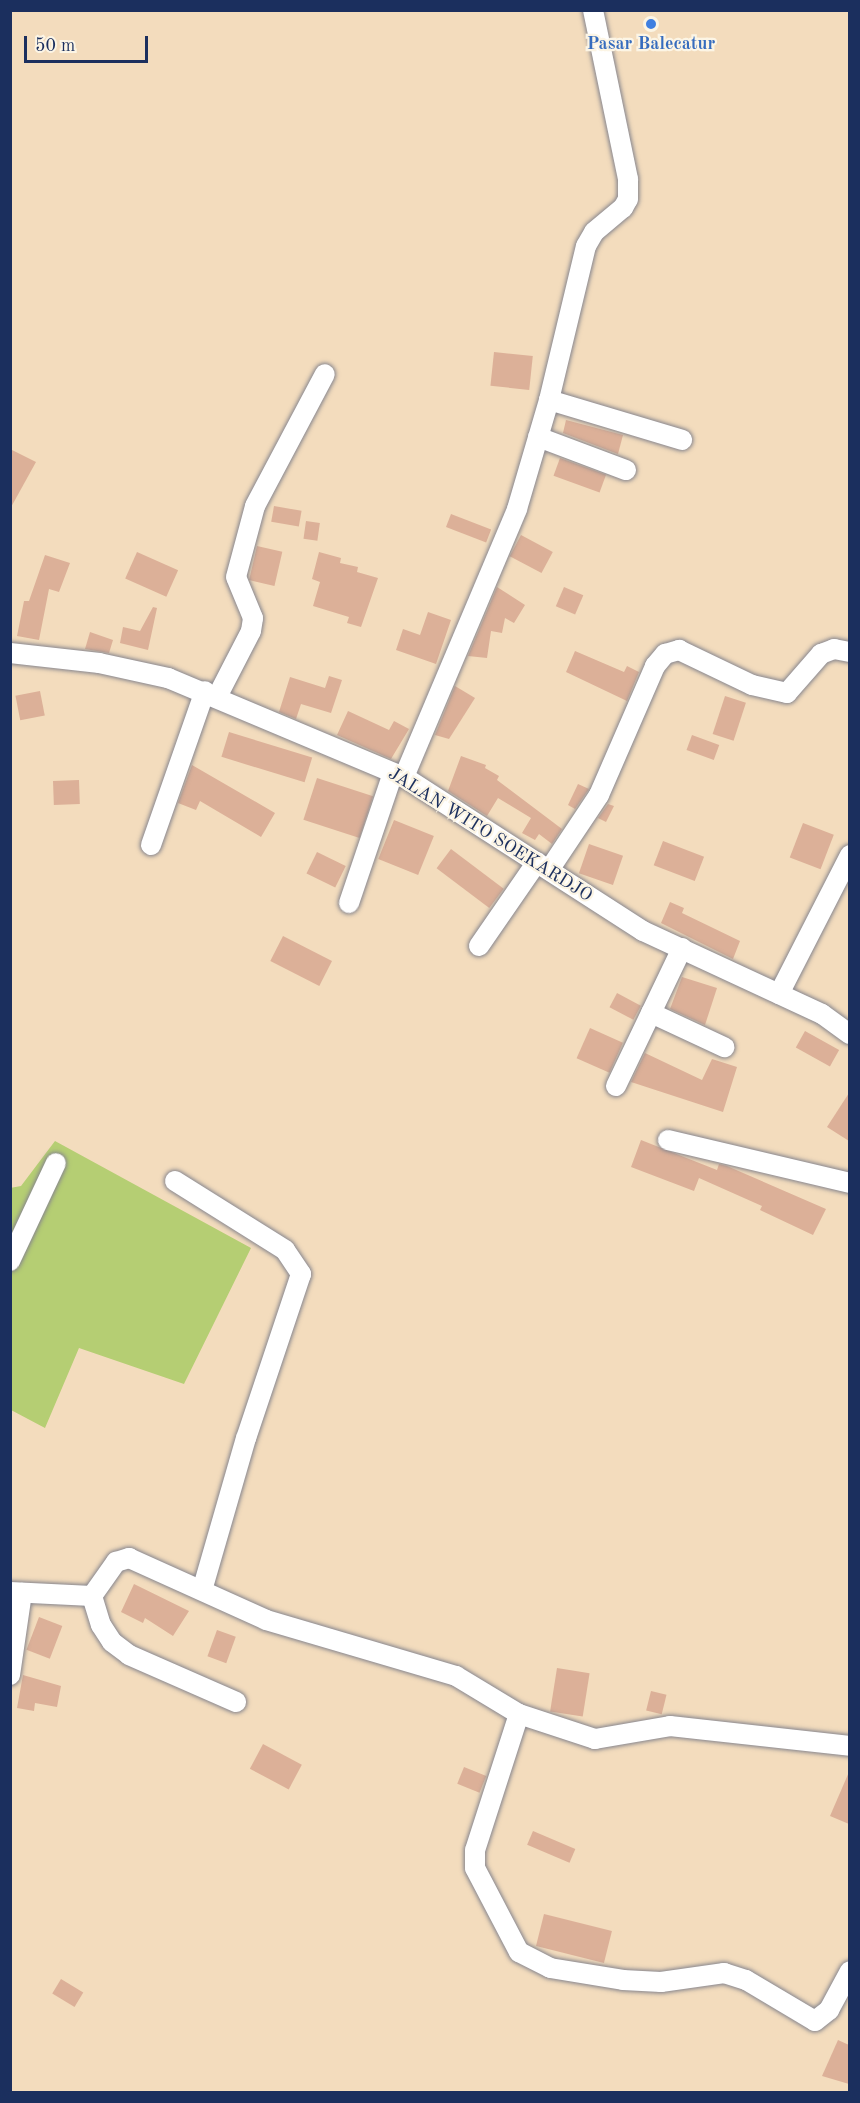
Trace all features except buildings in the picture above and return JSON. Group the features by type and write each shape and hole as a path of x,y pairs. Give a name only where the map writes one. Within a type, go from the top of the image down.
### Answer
{"street":[{"path":"349,903 399,775 517,509 549,400 586,246 594,232 623,208 628,198 628,179 593,10"},
{"path":"151,845 211,694 251,632 254,618 236,577 255,506 325,374"},
{"path":"549,400 682,440"},
{"path":"538,437 626,470"},
{"path":"479,946 599,795 655,666 665,654 680,650 752,685 787,693 821,654 834,649 849,652"},
{"name":"JALAN WITO SOEKARDJO","path":"10,653 99,663 168,678 211,694 399,775 643,931 822,1014 849,1034"},
{"path":"779,994 849,855"},
{"path":"616,1086 682,948"},
{"path":"651,1013 724,1047"},
{"path":"668,1140 849,1183"},
{"path":"10,1261 56,1163"},
{"path":"175,1181 285,1250 301,1274 246,1438 202,1590"},
{"path":"92,1596 116,1562 129,1558 266,1620 456,1676 519,1714 595,1740 670,1726 849,1746"},
{"path":"10,1675 16,1593 92,1596"},
{"path":"92,1596 101,1625 112,1642 129,1655 236,1702"},
{"path":"519,1714 475,1850 475,1868 519,1952 550,1968 623,1980 661,1982 724,1973 746,1980 815,2021 829,2010 849,1971"}],"green space":[{"path":"55,1141 251,1248 184,1384 79,1348 45,1428 11,1410 10,1188 21,1186"}],"place":[{"name":"Pasar Balecatur","path":"651,24"}]}
